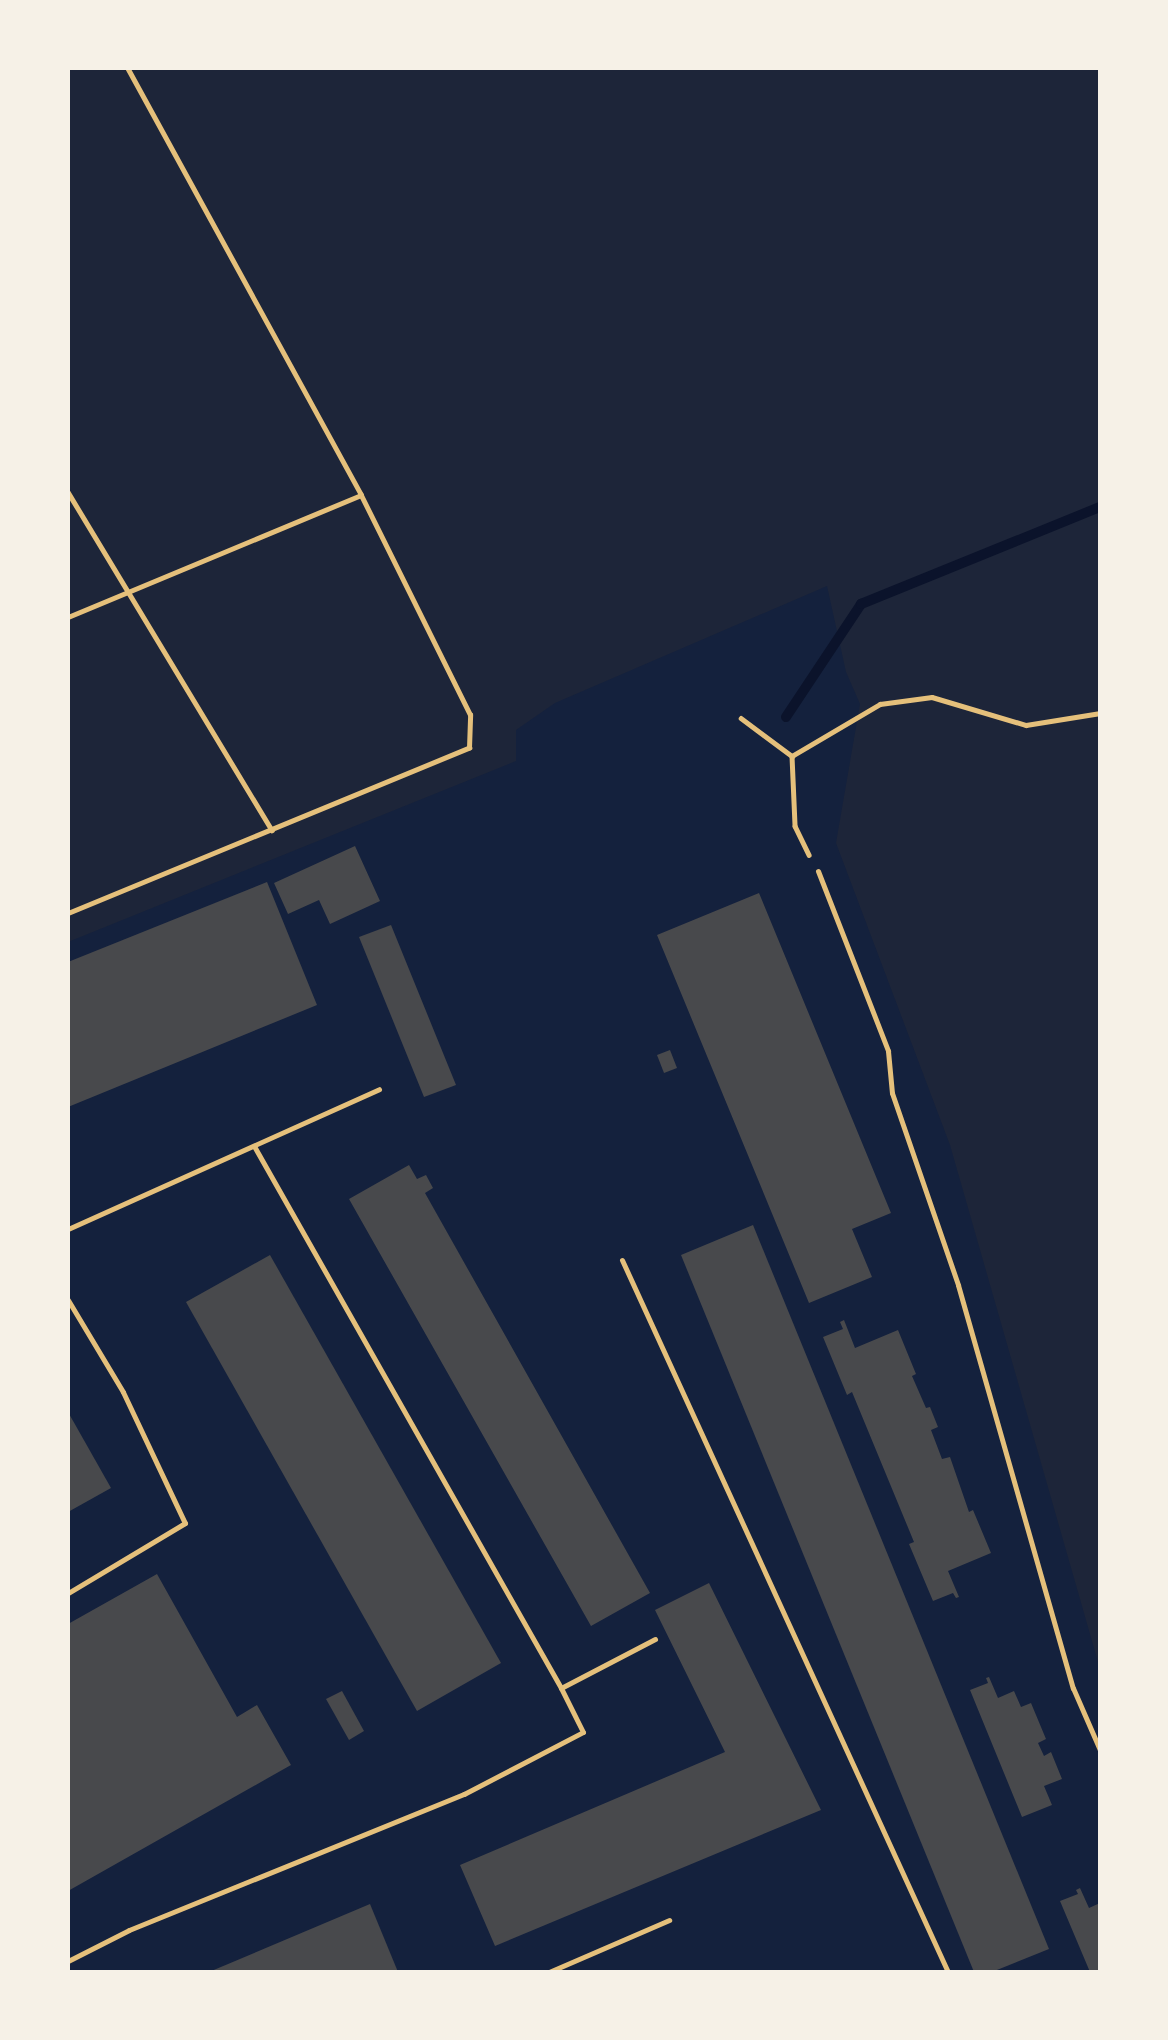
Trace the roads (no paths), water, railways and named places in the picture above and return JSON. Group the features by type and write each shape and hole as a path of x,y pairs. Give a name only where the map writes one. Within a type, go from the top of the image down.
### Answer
{"lane":[{"path":"818,871 888,1051 892,1093 958,1285 1073,1688 1100,1750"},
{"path":"68,1229 379,1089"},
{"path":"68,1961 129,1930 464,1794 583,1732 561,1688 254,1146"},
{"path":"622,1260 948,1972"},
{"path":"68,1300 123,1392 185,1523 68,1593"},
{"path":"561,1688 655,1639"},
{"path":"549,1972 669,1920"}],"waterway":[{"path":"786,717 861,604 1100,507"}]}
